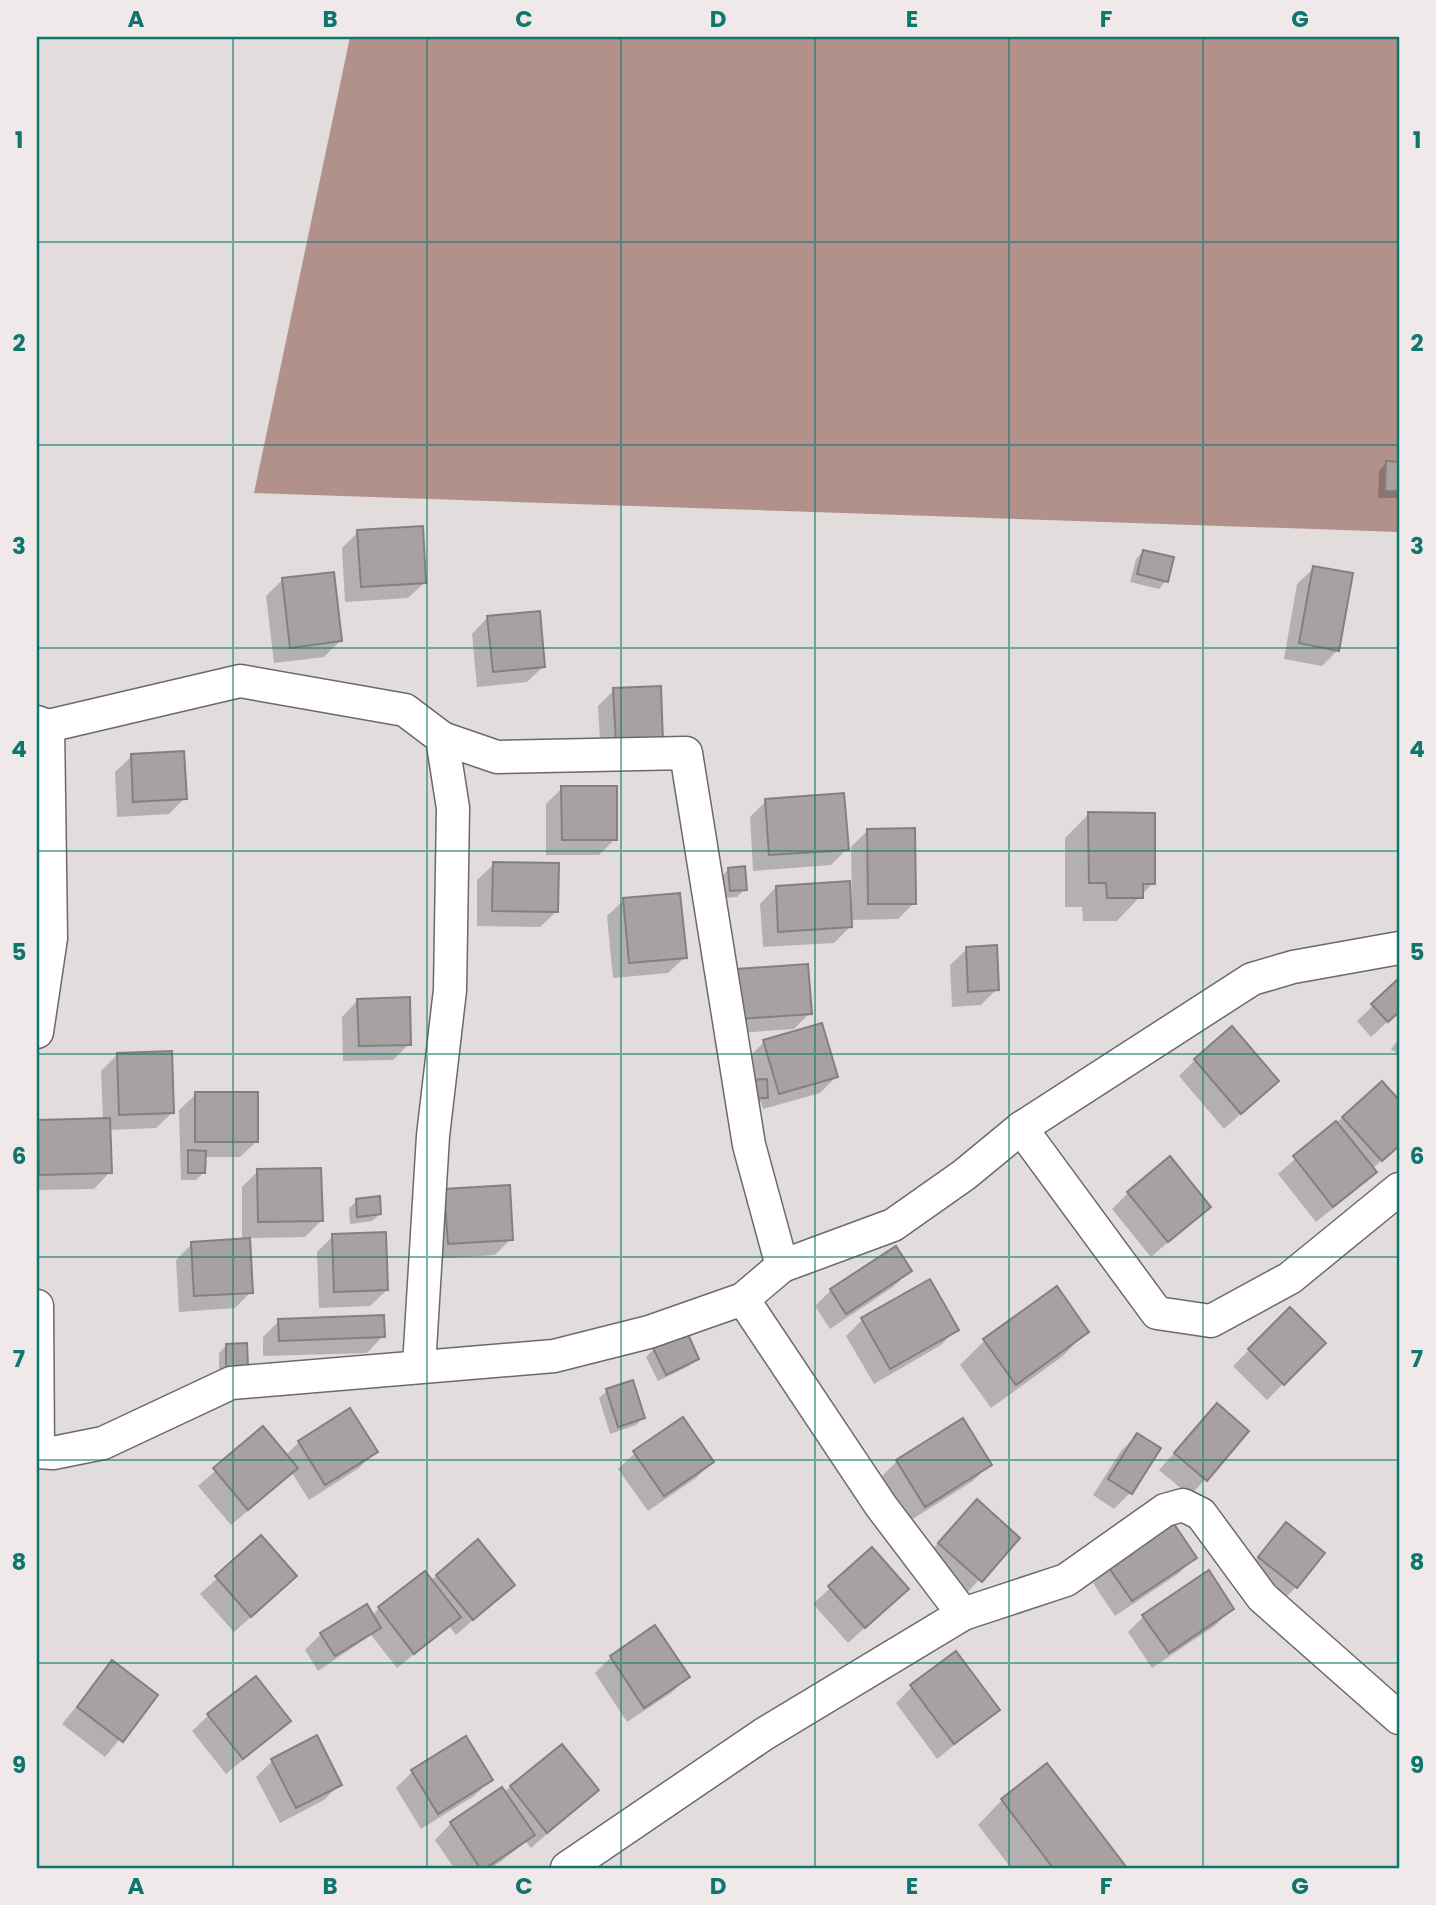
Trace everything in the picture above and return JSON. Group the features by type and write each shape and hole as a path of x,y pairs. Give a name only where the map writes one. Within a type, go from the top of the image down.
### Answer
{"street":[{"path":"37,1032 51,938 42,724 240,681 405,710 442,738 497,757 686,753 749,1145 782,1266"},
{"path":"419,1366 433,1136 450,990 453,808 442,738"},
{"path":"37,1306 38,1452 103,1443 231,1383 554,1356 649,1332 743,1298 782,1266 893,1225 964,1175 1021,1128 1252,979 1293,967 1399,948"},
{"path":"1021,1128 1157,1313 1211,1321 1290,1278 1399,1189"},
{"path":"743,1298 881,1506 963,1614"},
{"path":"567,1868 764,1734 963,1614 1066,1580 1165,1510 1183,1505 1200,1514 1262,1597 1399,1718"}],"shaded area":[{"path":"350,37 1399,37 1399,532 254,493"}],"building":[{"path":"1386,461 1399,462 1399,491 1385,491"},
{"path":"423,526 426,583 361,587 357,530"},
{"path":"1143,550 1174,557 1168,582 1137,574"},
{"path":"1313,566 1353,573 1339,651 1299,643"},
{"path":"334,572 342,641 290,648 282,578"},
{"path":"540,611 545,667 493,672 487,616"},
{"path":"661,686 663,742 616,744 613,688"},
{"path":"184,751 187,799 133,802 131,754"},
{"path":"561,786 617,786 617,840 562,840"},
{"path":"844,793 849,850 769,855 765,799"},
{"path":"1088,812 1155,813 1155,884 1143,884 1143,898 1107,898 1106,883 1089,883"},
{"path":"915,828 916,904 868,904 867,829"},
{"path":"493,862 559,863 558,912 492,911"},
{"path":"745,866 747,890 730,891 728,868"},
{"path":"850,881 852,927 778,932 776,886"},
{"path":"680,893 687,958 629,963 623,898"},
{"path":"997,945 999,990 968,992 966,947"},
{"path":"808,964 812,1014 740,1019 737,969"},
{"path":"1399,978 1399,1012 1388,1022 1371,1004"},
{"path":"410,997 411,1045 359,1046 357,999"},
{"path":"822,1023 838,1077 779,1094 763,1040"},
{"path":"1232,1026 1279,1081 1241,1114 1194,1059"},
{"path":"172,1051 174,1113 119,1115 117,1053"},
{"path":"767,1079 768,1098 747,1098 746,1080"},
{"path":"1382,1081 1399,1100 1399,1146 1382,1161 1342,1117"},
{"path":"195,1092 258,1092 258,1142 195,1142"},
{"path":"110,1118 112,1173 39,1175 38,1120"},
{"path":"1336,1121 1377,1172 1333,1207 1293,1156"},
{"path":"188,1150 206,1151 205,1173 188,1173"},
{"path":"1170,1156 1211,1207 1168,1242 1127,1192"},
{"path":"321,1168 323,1221 258,1222 257,1169"},
{"path":"510,1185 513,1240 448,1244 444,1189"},
{"path":"380,1196 381,1214 357,1217 356,1199"},
{"path":"386,1232 388,1290 334,1292 332,1234"},
{"path":"250,1238 253,1293 194,1296 191,1242"},
{"path":"896,1246 912,1271 846,1314 830,1289"},
{"path":"930,1279 959,1330 890,1369 861,1318"},
{"path":"1057,1286 1089,1332 1016,1385 983,1339"},
{"path":"1290,1307 1326,1343 1284,1385 1248,1349"},
{"path":"384,1315 385,1337 279,1341 278,1319"},
{"path":"687,1332 699,1359 666,1375 653,1348"},
{"path":"247,1343 248,1367 226,1368 226,1344"},
{"path":"633,1380 645,1418 618,1427 606,1389"},
{"path":"1217,1403 1249,1431 1207,1481 1174,1453"},
{"path":"350,1408 378,1452 325,1485 298,1441"},
{"path":"683,1417 714,1462 664,1496 633,1451"},
{"path":"963,1418 992,1465 925,1507 896,1460"},
{"path":"263,1426 298,1468 248,1510 213,1468"},
{"path":"1137,1433 1161,1448 1132,1494 1108,1479"},
{"path":"977,1499 1020,1538 982,1582 938,1543"},
{"path":"1172,1521 1197,1558 1132,1601 1107,1565"},
{"path":"1286,1522 1325,1553 1297,1588 1258,1557"},
{"path":"261,1535 297,1576 251,1617 215,1576"},
{"path":"478,1539 515,1585 473,1620 436,1575"},
{"path":"872,1547 909,1589 865,1628 828,1586"},
{"path":"1209,1570 1234,1609 1169,1653 1142,1615"},
{"path":"425,1571 461,1617 414,1654 378,1607"},
{"path":"367,1604 381,1628 335,1656 320,1633"},
{"path":"655,1625 690,1677 644,1708 610,1656"},
{"path":"956,1651 1000,1710 954,1744 910,1685"},
{"path":"112,1660 158,1695 123,1742 77,1707"},
{"path":"256,1676 291,1721 243,1759 207,1714"},
{"path":"317,1735 342,1785 296,1808 271,1759"},
{"path":"466,1736 493,1780 438,1814 411,1770"},
{"path":"562,1744 599,1790 547,1833 510,1786"},
{"path":"1047,1763 1127,1868 1053,1868 1001,1799"},
{"path":"502,1787 535,1835 486,1868 480,1868 450,1822"}]}
